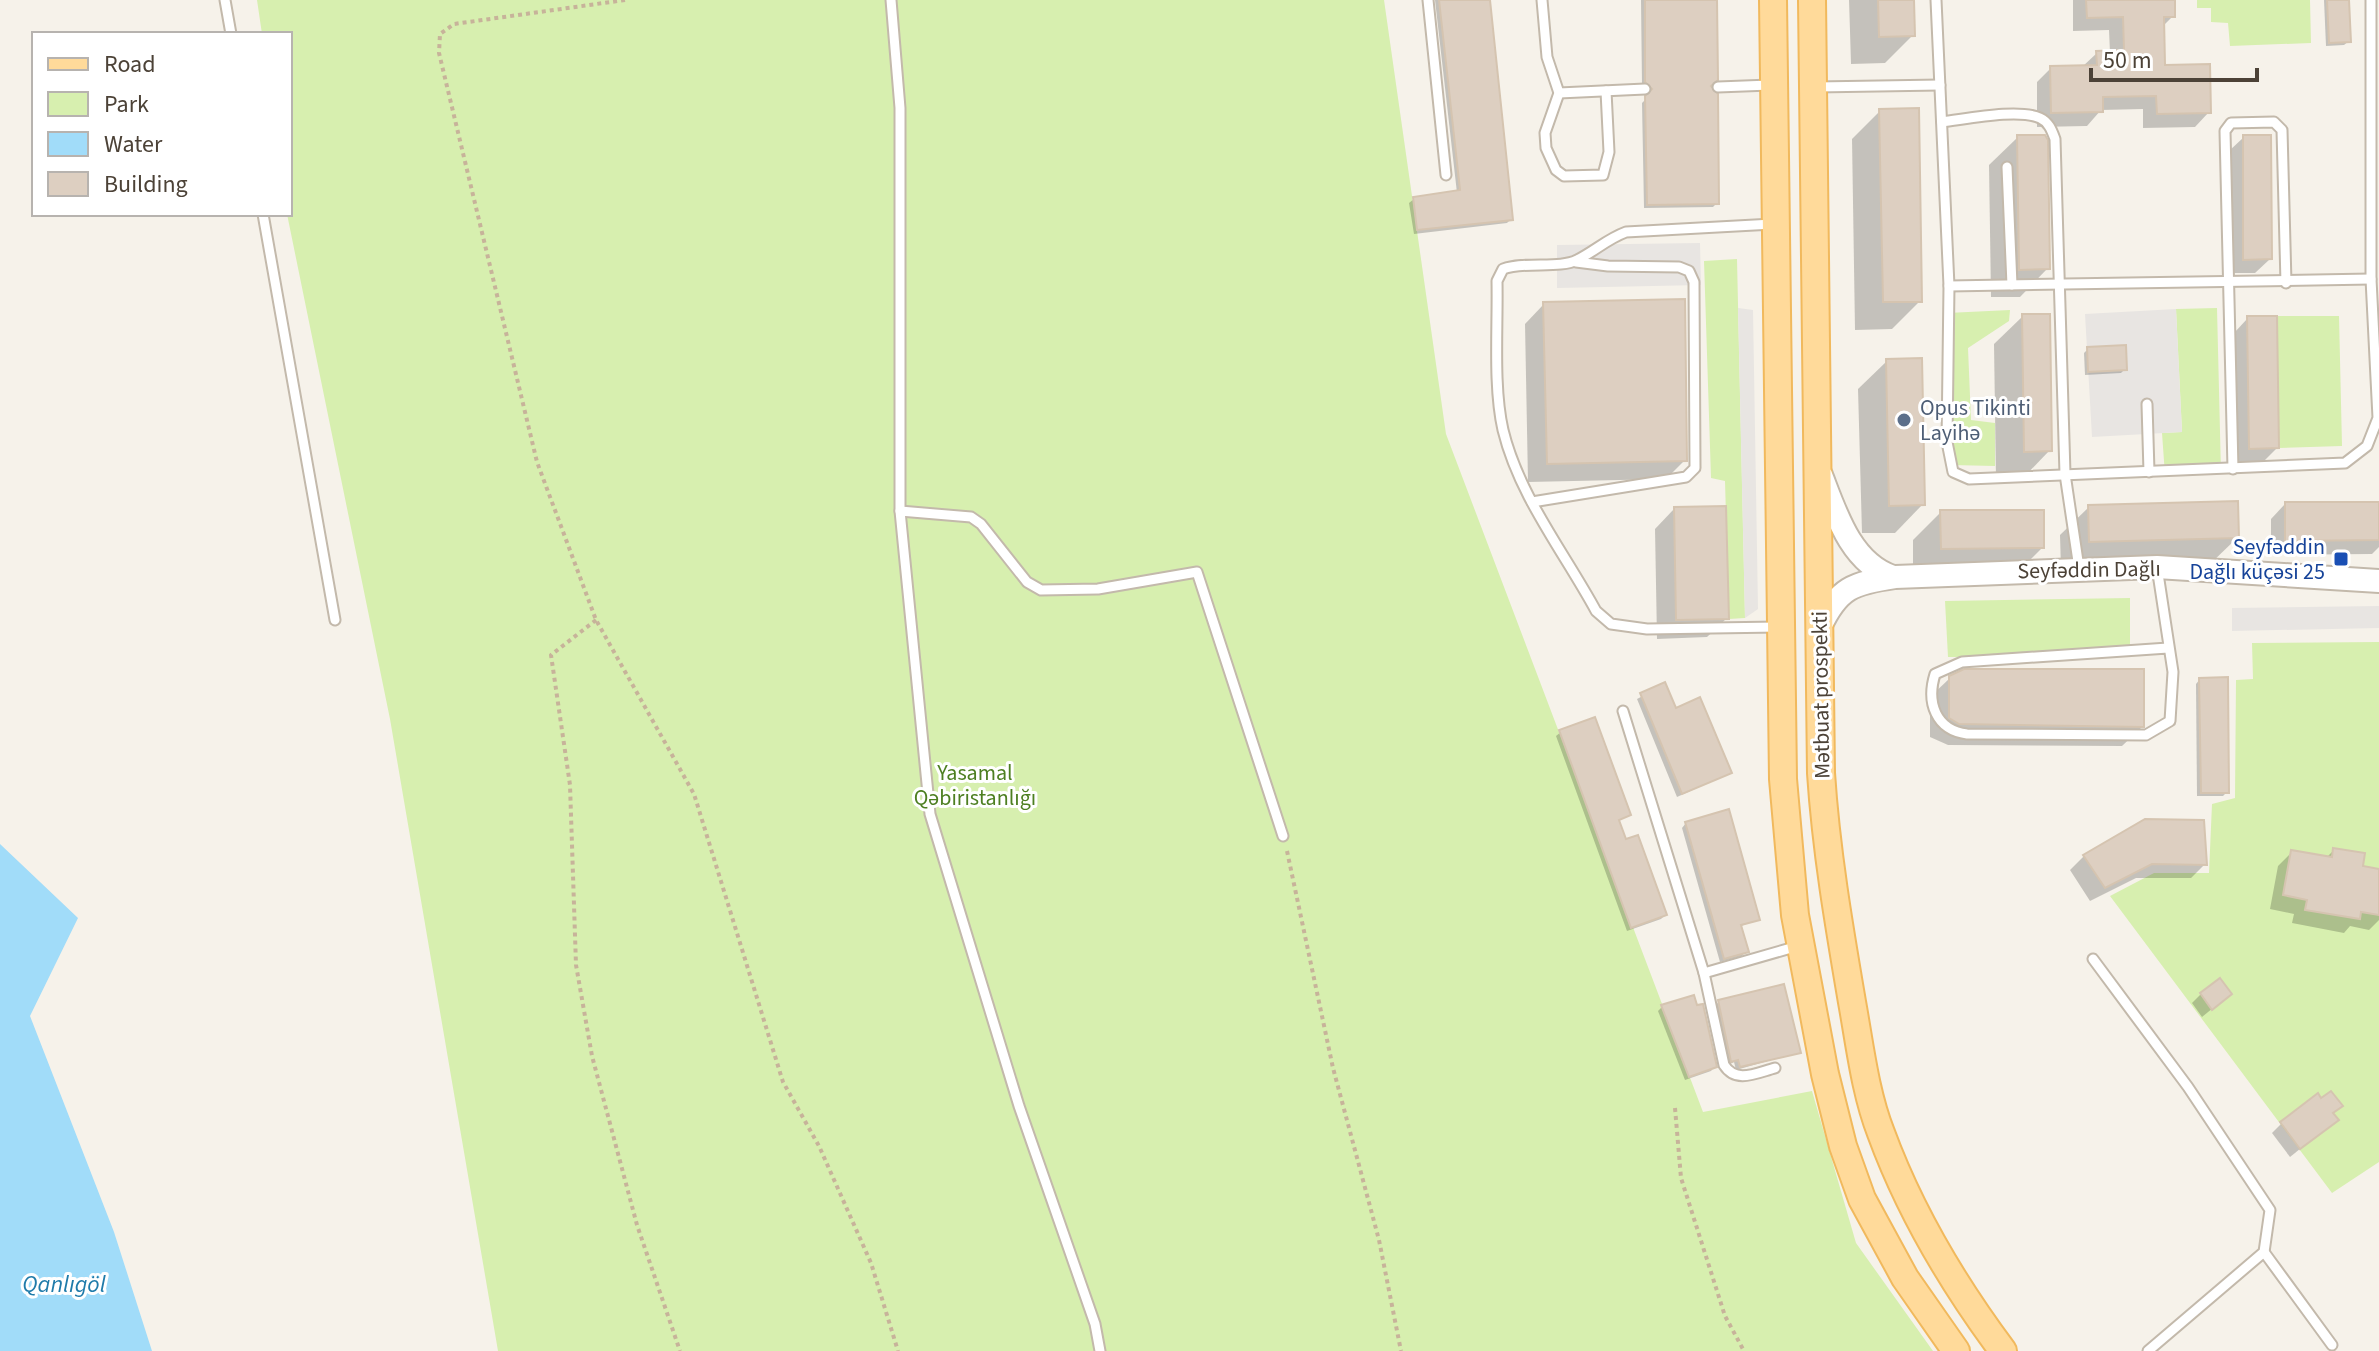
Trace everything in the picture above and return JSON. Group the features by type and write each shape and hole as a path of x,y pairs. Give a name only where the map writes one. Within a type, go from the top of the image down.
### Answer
{"main road":[{"name":"Mətbuat prospekti","path":"1773,0 1786,848 1825,1074 1843,1146 1862,1199 1905,1278 1956,1351"},
{"name":"Mətbuat prospekti","path":"1812,0 1816,463 1825,839 1864,1070 1879,1130 1904,1188 1939,1255 2003,1351"}],"street":[{"path":"1816,463 1837,516 1854,545 1871,567 1895,577"},
{"name":"Seyfəddin Dağlı","path":"1819,628 1834,600 1844,590 1867,581 1895,577 2157,567 2379,581"}],"lane":[{"path":"225,0 231,32"},
{"path":"891,0 900,108 900,511 930,814 1019,1106 1095,1324 1100,1351"},
{"path":"1428,0 1446,175"},
{"path":"1542,0 1547,57 1559,93 1545,133 1546,148 1556,170 1564,176 1584,178 1603,175 1609,164 1606,91"},
{"path":"1936,0 1949,286 1947,442 1953,472 1969,479 2345,463 2367,446 2378,418 2371,279 2375,39 2371,0"},
{"path":"1718,87 1774,85"},
{"path":"1813,87 1940,85"},
{"path":"1559,93 1645,89"},
{"path":"1942,122 2003,115 2040,118 2050,127 2055,139 2065,474 2079,568"},
{"path":"2233,469 2225,131 2231,123 2274,122 2282,130 2286,283"},
{"path":"2007,167 2012,285"},
{"path":"263,216 335,620"},
{"path":"1576,262 1608,239 1626,232 1776,224"},
{"path":"1532,502 1686,477 1695,468 1694,282 1689,271 1679,267 1608,266 1576,262 1515,265 1503,269 1497,281 1502,426 1532,502 1596,611 1611,624 1647,629 1782,627"},
{"path":"1949,286 2286,283 2371,279"},
{"path":"2147,404 2149,472"},
{"path":"900,511 971,517 981,524 1027,582 1047,591 1098,589 1197,572 1283,836"},
{"path":"2157,567 2173,672 2170,721 2146,735 1967,734 1952,732 1940,725 1935,712 1932,684 1935,674 1962,662 2168,648"},
{"path":"1623,711 1704,973 1724,1065 1729,1073 1738,1077 1775,1068"},
{"path":"1704,973 1801,946"},
{"path":"2093,959 2188,1087 2270,1210 2264,1252 2148,1351"},
{"path":"2264,1252 2332,1345"}],"path":[{"path":"625,0 454,24 440,34 439,53 537,462 596,620 694,794 783,1082 819,1146 871,1263 898,1351"},
{"path":"596,620 551,655 570,785 576,965 592,1056 633,1210 680,1351"},
{"path":"1283,836 1333,1068 1379,1240 1401,1351"},
{"path":"1675,1108 1681,1178 1725,1316 1744,1351"}],"green space":[{"name":"Yasamal Qəbiristanlığı","path":"257,0 1384,0 1446,434 1703,1112 1812,1091 1856,1243 1933,1351 498,1351 390,719 287,216 292,216 292,32 262,32"},
{"path":"2197,0 2310,0 2311,43 2230,46 2228,23 2211,22 2211,8 2197,8"},
{"path":"1737,259 1745,618 1729,619 1725,481 1711,478 1704,261"},
{"path":"2217,308 2221,473 2165,475 2162,433 2182,432 2176,309"},
{"path":"2010,310 2009,321 1968,348 1971,420 1995,423 1995,466 1951,465 1947,313"},
{"path":"2277,316 2339,316 2342,446 2279,448"},
{"path":"2130,598 2130,657 1948,657 1945,601"},
{"path":"2379,642 2379,1162 2332,1193 2110,896 2154,873 2209,873 2212,804 2235,798 2236,680 2253,679 2252,643"}],"shaded area":[{"path":"1700,243 1701,285 1557,288 1557,245"},
{"path":"1738,308 1753,310 1758,609 1745,618"},
{"path":"2176,309 2182,432 2092,437 2085,314"},
{"path":"2379,606 2379,628 2232,631 2232,608"}],"water":[{"name":"Qanlıgöl","path":"0,844 78,918 30,1016 114,1232 152,1351 0,1351"}],"building":[{"path":"1439,0 1490,0 1513,220 1417,230 1413,197 1460,190"},
{"path":"1645,0 1717,0 1718,80 1711,86 1718,94 1719,204 1647,205 1645,96 1652,89 1645,82"},
{"path":"1878,0 1914,0 1915,36 1879,37"},
{"path":"2086,0 2175,0 2175,17 2164,17 2165,65 2210,64 2211,113 2157,114 2156,96 2103,97 2103,112 2051,113 2050,66 2097,65 2096,51 2124,50 2123,17 2087,18"},
{"path":"2327,0 2349,0 2351,42 2329,43"},
{"path":"1919,108 1922,302 1883,302 1879,109"},
{"path":"2017,135 2045,135 2048,140 2050,269 2019,270"},
{"path":"2243,135 2271,135 2272,259 2243,260"},
{"path":"1685,299 1687,461 1547,464 1543,302"},
{"path":"2022,314 2050,314 2052,451 2024,452"},
{"path":"2247,316 2277,316 2279,448 2249,449"},
{"path":"2126,345 2127,370 2088,372 2087,347"},
{"path":"1922,358 1925,505 1889,506 1886,359"},
{"path":"2238,501 2239,538 2089,542 2088,505"},
{"path":"2285,502 2379,502 2379,540 2285,541"},
{"path":"1726,506 1729,619 1676,620 1674,507"},
{"path":"1940,510 2044,510 2044,548 1941,549"},
{"path":"1964,669 2144,669 2144,727 1959,724 1949,718 1949,676"},
{"path":"2228,677 2229,793 2201,793 2199,678"},
{"path":"1665,682 1676,708 1700,697 1732,773 1682,794 1640,693"},
{"path":"1595,717 1631,815 1619,820 1626,839 1638,835 1667,915 1631,928 1559,730"},
{"path":"1729,809 1760,920 1741,925 1749,952 1724,959 1685,822"},
{"path":"2145,819 2204,820 2207,865 2152,864 2105,888 2083,855"},
{"path":"2333,848 2365,853 2363,866 2379,869 2379,915 2361,912 2360,919 2305,910 2307,900 2283,895 2291,850 2332,857"},
{"path":"2220,978 2232,994 2212,1010 2200,993"},
{"path":"1784,984 1801,1053 1740,1067 1738,1060 1731,1062 1718,1000"},
{"path":"1694,995 1697,1005 1703,1004 1717,1067 1689,1077 1661,1005"},
{"path":"2331,1091 2343,1106 2333,1113 2339,1120 2300,1149 2280,1122 2318,1093 2321,1098"}],"place":[{"name":"Opus Tikinti Layihə","path":"1904,420"},
{"name":"Seyfəddin Dağlı küçəsi 25","path":"2341,559"}]}
